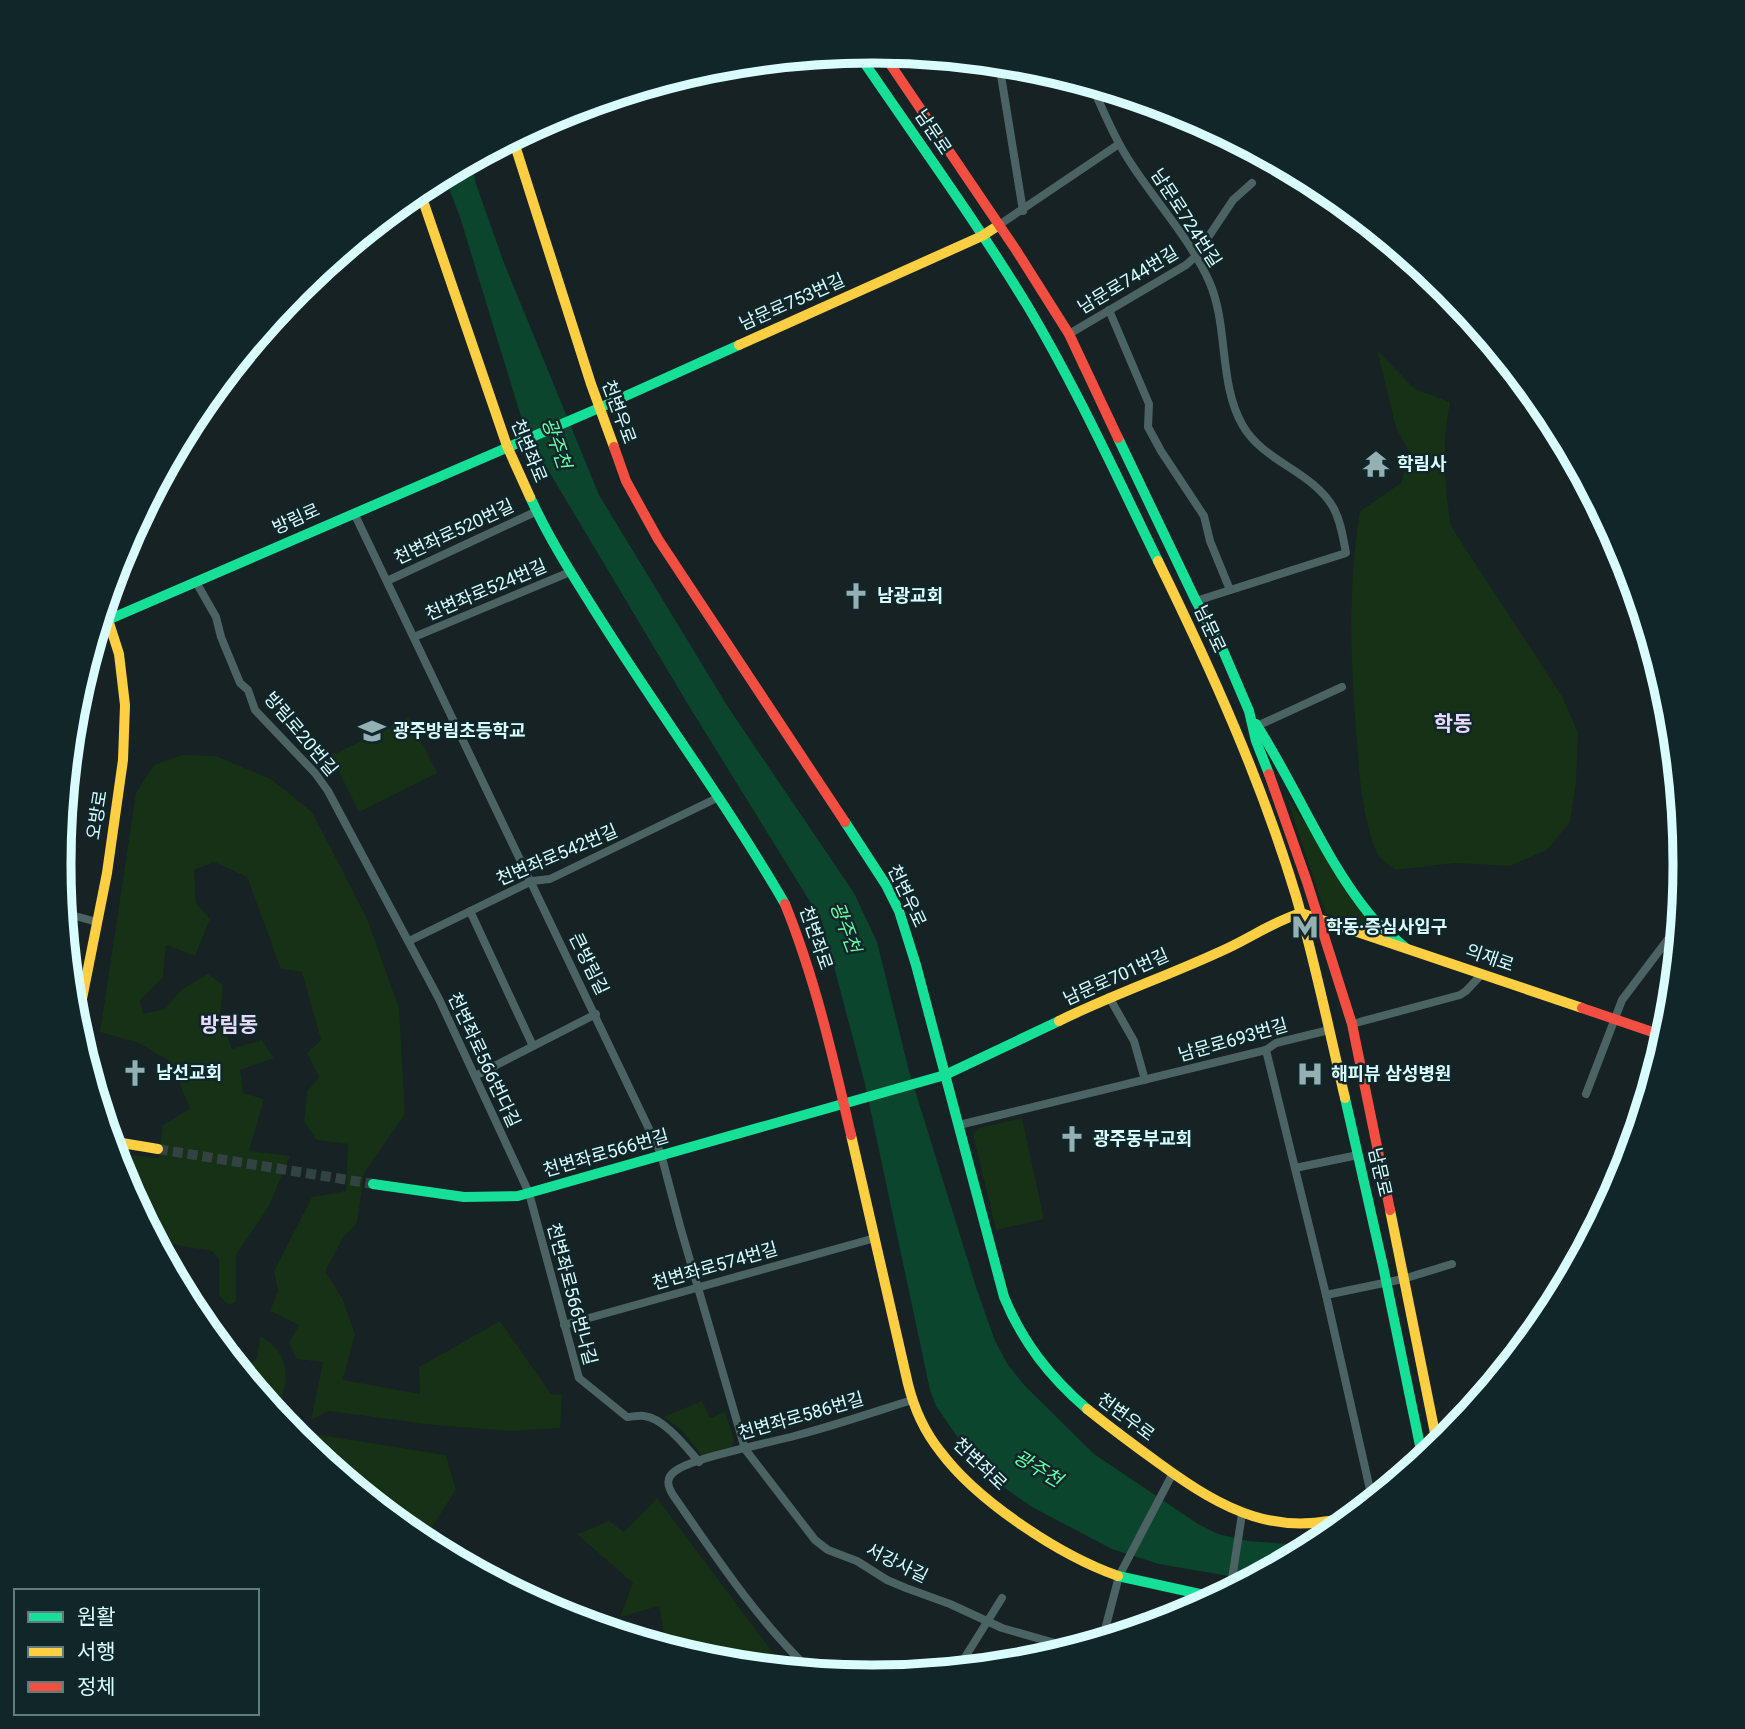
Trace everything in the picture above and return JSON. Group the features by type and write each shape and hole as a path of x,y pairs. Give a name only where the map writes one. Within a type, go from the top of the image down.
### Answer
{"main road":[{"name":"남문로","path":"865,63 982,236 1050,345 1170,584 1251,769 1301,913 1358,1155 1421,1448"},
{"name":"남문로","path":"890,64 1069,334 1195,598 1222,648 1249,710 1256,741 1320,918 1352,1024 1435,1435"},
{"name":"천변우로","path":"516,147 599,408 626,481 657,539 894,901 916,965 1004,1297 1020,1336 1067,1393 1096,1417 1214,1500 1242,1514 1289,1524 1328,1524"},
{"name":"천변좌로","path":"423,201 507,446 535,512 660,713 780,894 796,930 820,1006 845,1104 915,1410 939,1451 957,1472 1042,1539 1088,1564 1203,1594"},
{"name":"남문로753번길","path":"507,446 599,408 982,236 999,225"},
{"name":"방림로","path":"110,619 507,446"},
{"path":"1170,584 1176,580 1183,592 1195,598"},
{"name":"오방로","path":"82,997 119,787 124,740 123,680 107,630"},
{"path":"1249,710 1345,882 1372,918 1406,948"},
{"name":"남문로701번길","path":"845,1104 945,1075 1109,997 1228,948 1279,920 1301,913"},
{"name":"의재로","path":"1301,913 1656,1033"},
{"name":"천변좌로566번길","path":"373,1184 441,1195 489,1199 529,1193 845,1104"},
{"path":"122,1143 158,1149"}],"street":[{"path":"1001,74 1023,211"},
{"name":"남문로724번길","path":"1095,95 1119,145 1195,257 1215,296 1232,402 1242,424 1262,449 1314,486 1328,500 1338,519 1346,553 1230,590 1195,598"},
{"path":"999,225 1119,145"},
{"name":"남문로744번길","path":"1069,334 1179,270 1195,257 1227,208 1252,183"},
{"path":"1109,310 1149,404 1148,427 1204,516 1210,541 1230,590"},
{"name":"천변좌로520번길","path":"387,581 535,512"},
{"name":"큰방림길","path":"354,513 661,1154 745,1449"},
{"name":"천변좌로524번길","path":"414,637 570,572"},
{"name":"방림로20번길","path":"196,582 216,617 221,637 240,683 247,690 256,710 315,773 328,791 409,941"},
{"path":"1256,726 1342,687"},
{"name":"천변좌로542번길","path":"409,941 532,881 550,879 718,798"},
{"path":"470,911 533,1046"},
{"path":"73,916 97,922"},
{"path":"1586,1094 1622,1000 1670,936"},
{"name":"천변좌로566번다길","path":"409,941 439,999 529,1193"},
{"path":"1352,1024 1460,995 1482,974"},
{"path":"1109,997 1134,1041 1145,1080"},
{"path":"475,1076 596,1014"},
{"name":"남문로693번길","path":"959,1125 1266,1050 1276,1043 1329,1030"},
{"path":"1266,1050 1370,1492"},
{"path":"1295,1168 1358,1155"},
{"name":"천변좌로566번나길","path":"529,1193 579,1378 627,1417 644,1416 654,1419 676,1434 699,1462"},
{"name":"천변좌로574번길","path":"564,1325 875,1238"},
{"path":"1326,1295 1404,1279 1452,1264"},
{"name":"천변좌로586번길","path":"802,1662 774,1634 673,1495 668,1486 671,1474 678,1468 912,1400"},
{"name":"서강사길","path":"745,1449 822,1547 857,1561 887,1580 986,1621 1059,1644"},
{"path":"1105,1631 1121,1572 1173,1473"},
{"path":"1231,1581 1242,1514"},
{"path":"963,1660 1002,1598"}],"shaded area":[{"path":"1377,350 1415,389 1450,402 1445,464 1451,526 1563,698 1578,733 1576,782 1570,822 1547,850 1510,866 1455,863 1395,870 1377,854 1367,822 1360,776 1352,675 1351,620 1356,538 1360,511 1401,483 1410,453 1396,428"},
{"path":"409,717 437,773 359,812 331,756"},
{"path":"182,755 216,756 271,779 312,812 366,916 399,1008 405,1114 364,1173 357,1223 343,1238 325,1271 343,1300 355,1334 343,1380 420,1394 419,1367 500,1321 551,1394 562,1395 560,1428 511,1431 434,1425 328,1411 311,1420 323,1362 297,1359 289,1343 299,1325 270,1311 278,1291 274,1271 312,1197 346,1191 348,1144 317,1140 304,1122 307,1092 319,1077 307,1053 321,1040 302,972 281,969 247,877 214,862 194,870 196,903 210,919 195,956 166,945 163,977 140,1000 143,1014 165,1009 182,989 208,974 223,985 220,1018 232,1049 262,1040 274,1058 240,1070 243,1093 264,1099 249,1151 290,1156 268,1208 236,1255 236,1301 229,1305 219,1296 219,1259 212,1251 170,1244 169,1247 126,1154 159,1158 163,1125 190,1109 171,1062 139,1043 100,1032 136,793 154,765"},
{"path":"1286,795 1315,838 1390,940 1325,913"},
{"path":"1022,1118 1044,1219 996,1230 973,1134 979,1128"},
{"path":"260,1336 278,1351 283,1360 286,1381 280,1403 248,1365 257,1358"},
{"path":"702,1401 710,1418 725,1412 734,1439 731,1448 702,1456 682,1430 663,1417"},
{"path":"308,1433 446,1455 456,1490 429,1532 344,1467"},
{"path":"657,1498 779,1660 716,1651 665,1639 659,1606 620,1617 633,1583 577,1534 609,1521 624,1532"}],"water":[{"name":"광주천","path":"473,170 504,263 599,495 728,707 854,893 877,942 909,1071 977,1290 995,1341 1008,1365 1025,1386 1094,1454 1198,1524 1218,1534 1248,1541 1296,1545 1273,1559 1238,1578 1159,1564 1112,1549 1032,1507 1006,1489 968,1452 936,1406 930,1390 865,1084 822,921 689,706 526,433 448,185"}],"tunnel":[{"path":"158,1149 373,1184"}],"traffic: fast":[{"path":"865,63 1027,305 1079,399 1158,561"},
{"path":"110,619 739,345"},
{"path":"1118,438 1196,601 1222,648 1249,711 1256,741 1269,774"},
{"path":"530,497 583,591 785,904"},
{"path":"1256,724 1353,893 1374,919 1406,948"},
{"path":"845,822 886,885 899,911 916,965 1004,1297 1039,1358 1087,1409"},
{"path":"373,1184 464,1197 518,1196 945,1075 1059,1021"},
{"path":"1345,1098 1421,1448"},
{"path":"1118,1576 1202,1594"}],"traffic: slow":[{"path":"516,147 591,384 614,447"},
{"path":"423,201 507,446 530,497"},
{"path":"739,345 982,236 999,225"},
{"path":"1158,561 1234,726 1282,853 1309,946 1345,1098"},
{"path":"82,997 107,873 123,760 125,705 119,654 109,623"},
{"path":"1059,1021 1301,913 1582,1008"},
{"path":"851,1135 908,1384 929,1435 956,1470 997,1507 1070,1555 1118,1576"},
{"path":"122,1143 158,1149"},
{"path":"1390,1210 1435,1435"},
{"path":"1087,1409 1183,1480 1230,1507 1278,1522 1303,1524 1332,1520"}],"traffic: jam":[{"path":"890,64 1016,250 1069,334 1118,438"},
{"path":"614,447 626,481 658,539 845,822"},
{"path":"1269,774 1352,1024 1390,1210"},
{"path":"785,904 814,989 851,1135"},
{"path":"1582,1008 1656,1033"}],"place":[{"name":"학림사","path":"1376,464"},
{"name":"남광교회","path":"856,596"},
{"name":"광주방림초등학교","path":"372,731"},
{"name":"학동·증심사입구","path":"1305,927"},
{"name":"남선교회","path":"135,1073"},
{"name":"해피뷰 삼성병원","path":"1310,1074"},
{"name":"광주동부교회","path":"1072,1139"}],"district":[{"name":"학동","path":"1453,724"},
{"name":"방림동","path":"229,1025"}]}
